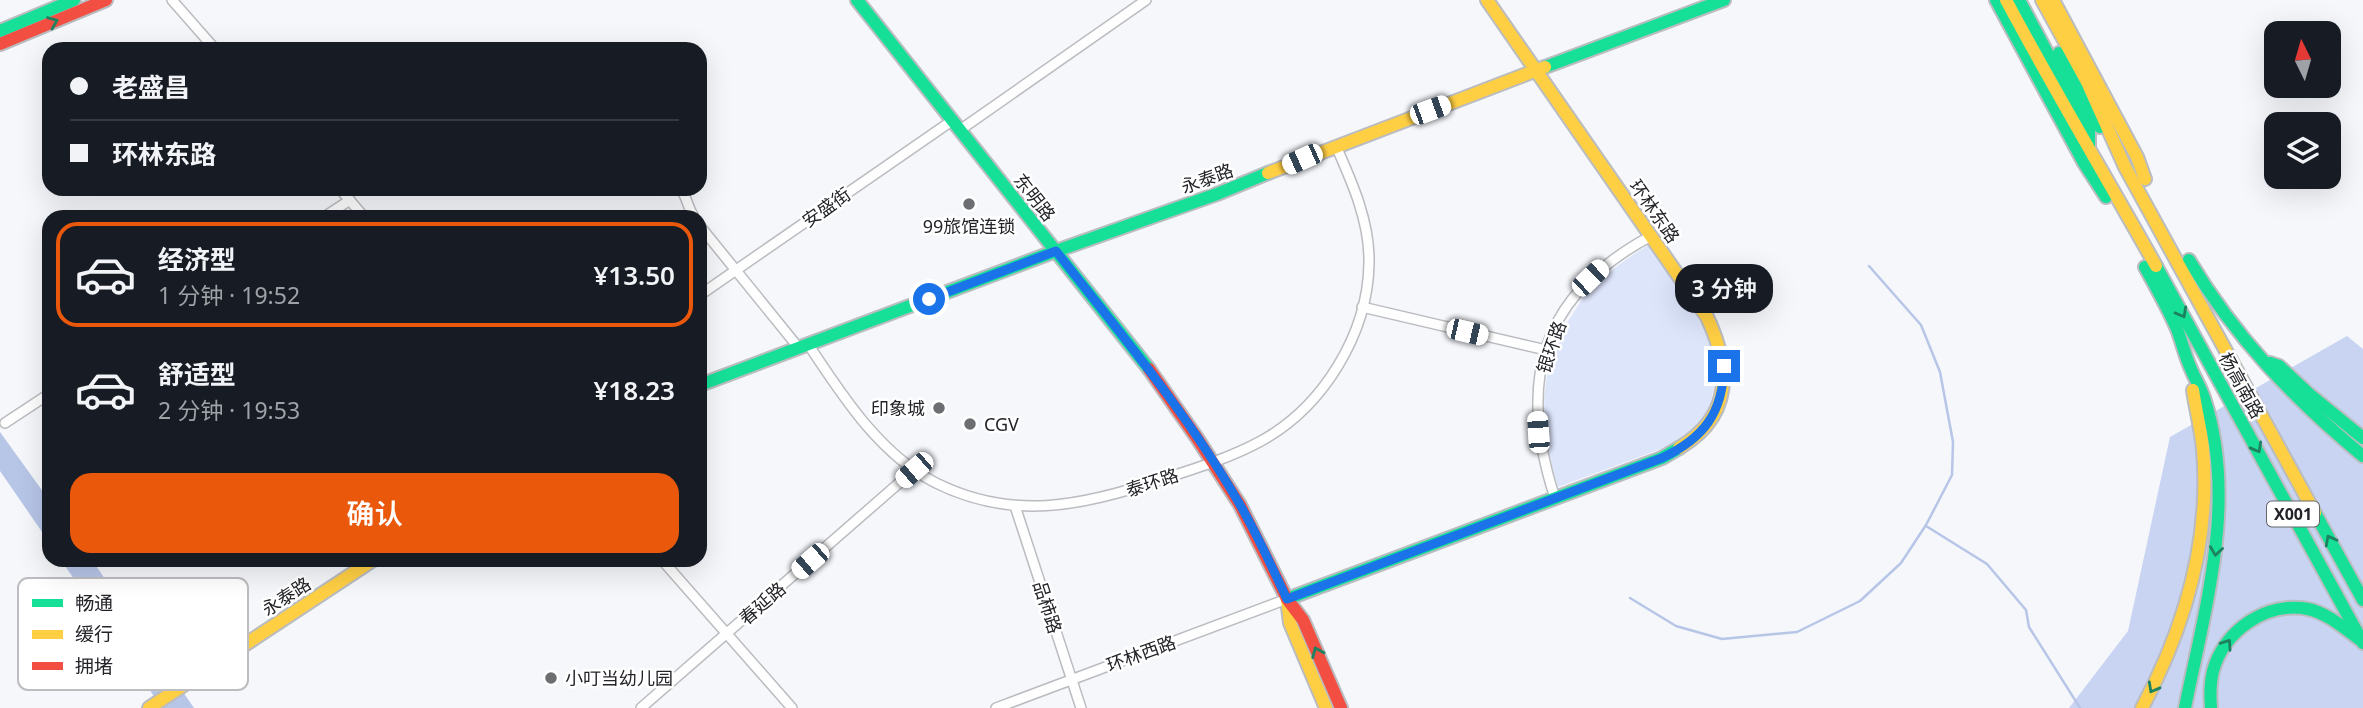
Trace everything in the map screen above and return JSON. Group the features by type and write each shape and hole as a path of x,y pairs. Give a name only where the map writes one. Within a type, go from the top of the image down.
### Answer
{"main road":[{"path":"0,31 74,0"},
{"path":"0,44 106,0"},
{"name":"东明路","path":"857,0 1153,374 1214,462 1240,505 1287,599 1303,620 1341,708"},
{"name":"环林东路","path":"1287,599 1682,449 1698,436 1711,419 1719,402 1724,384 1722,349 1707,317 1487,0"},
{"name":"永泰路","path":"707,382 1056,251 1217,194 1336,146 1724,0"},
{"name":"杨高南路","path":"1996,0 2055,100 2089,146 2362,641"},
{"name":"杨高南路","path":"2006,0 2055,100"},
{"name":"杨高南路","path":"2019,0 2089,131 2089,146"},
{"name":"杨高南路","path":"2029,0 2098,126 2109,135"},
{"name":"杨高南路","path":"2042,0 2087,82 2109,135 2363,600"},
{"path":"2053,0 2137,157 2144,179"},
{"path":"2087,82 2132,164 2144,179 2210,294 2259,359 2305,407 2363,456"},
{"path":"2055,100 2176,329 2204,396 2212,427 2219,483 2218,533 2185,708"},
{"path":"2259,359 2279,366 2363,438"},
{"path":"2142,708 2168,657 2184,615 2200,545 2204,506 2203,454 2191,370"},
{"name":"永泰路","path":"248,642 362,567"},
{"name":"东明路","path":"1287,599 1290,623 1326,708"},
{"path":"2211,708 2209,682 2216,661 2228,640 2244,623 2268,611 2295,608 2309,610 2323,615 2362,641"},
{"name":"永泰路","path":"149,708 176,690"}],"street":[{"path":"172,0 209,42"},
{"name":"安盛街","path":"707,290 1146,0"},
{"name":"泰环路","path":"707,235 859,415 895,455 914,470 958,493 1015,506 1067,505 1099,499 1214,462 1264,440 1286,425 1322,389 1337,368 1352,337 1368,285 1366,234 1359,204 1336,146"},
{"path":"346,196 358,210"},
{"path":"335,210 350,200"},
{"name":"银环路","path":"1555,498 1542,450 1537,410 1546,350 1560,317 1590,278 1614,258 1651,236"},
{"path":"1362,307 1546,350"},
{"path":"5,423 42,399"},
{"name":"春延路","path":"641,708 914,470"},
{"name":"品柿路","path":"1015,506 1081,708"},
{"path":"668,567 792,708"},
{"name":"环林西路","path":"996,708 1287,599"}],"shaded area":[{"path":"1649,244 1710,337 1716,376 1710,407 1695,431 1677,443 1558,487 1547,441 1545,419 1547,376 1553,355 1562,333 1587,292"},
{"path":"2347,336 2363,349 2363,708 2069,708 2128,631 2170,437"},
{"path":"0,432 42,490 42,532 0,471"},
{"path":"66,567 97,567 104,578 73,578"},
{"path":"150,690 182,690 194,708 162,708"}],"waterway":[{"path":"1630,598 1676,626 1722,639 1797,632 1860,601 1901,563 1926,525 1952,475 1953,442 1940,372 1921,325 1869,266"},
{"path":"1926,526 1987,564 2026,610 2029,627 2080,708"}],"traffic: fast":[{"path":"0,31 74,0"},
{"path":"857,0 1149,369"},
{"path":"1545,67 1724,0"},
{"path":"1996,0 2084,163 2106,197"},
{"path":"2019,0 2089,131 2089,146"},
{"path":"2059,53 2100,127"},
{"path":"707,382 1268,173"},
{"path":"2189,260 2226,315 2267,365 2313,412 2363,456"},
{"path":"2156,266 2363,643"},
{"path":"2145,267 2179,334 2203,394 2214,436 2218,475 2215,553 2185,708"},
{"path":"2270,363 2279,366 2363,438"},
{"path":"1287,599 1662,458 1679,448"},
{"path":"2315,513 2363,600"},
{"path":"2211,708 2211,680 2219,656 2237,631 2263,614 2293,608 2308,609 2329,617 2359,639"}],"traffic: slow":[{"path":"1487,0 1707,317 1720,354 1722,390 1710,421 1679,448"},
{"path":"2006,0 2156,266"},
{"path":"2042,0 2087,82 2125,167 2315,513"},
{"path":"2053,0 2137,157 2145,179"},
{"path":"1268,173 1545,67"},
{"path":"2142,708 2171,646 2192,583 2199,550 2204,483 2202,442 2193,390"},
{"path":"248,643 362,567"},
{"path":"1287,599 1290,623 1326,708"},
{"path":"149,708 176,690"}],"traffic: jam":[{"path":"0,44 106,0"},
{"path":"1149,369 1240,505 1287,599 1303,620 1341,708"}],"place":[{"name":"99旅馆连锁","path":"969,204"},
{"name":"印象城","path":"939,408"},
{"name":"CGV","path":"970,424"},
{"name":"小叮当幼儿园","path":"551,678"}],"route":[{"path":"929,299 1056,251 1153,374 1214,462 1257,536 1287,599 1682,449 1698,436 1711,419 1724,384 1724,366"}]}
